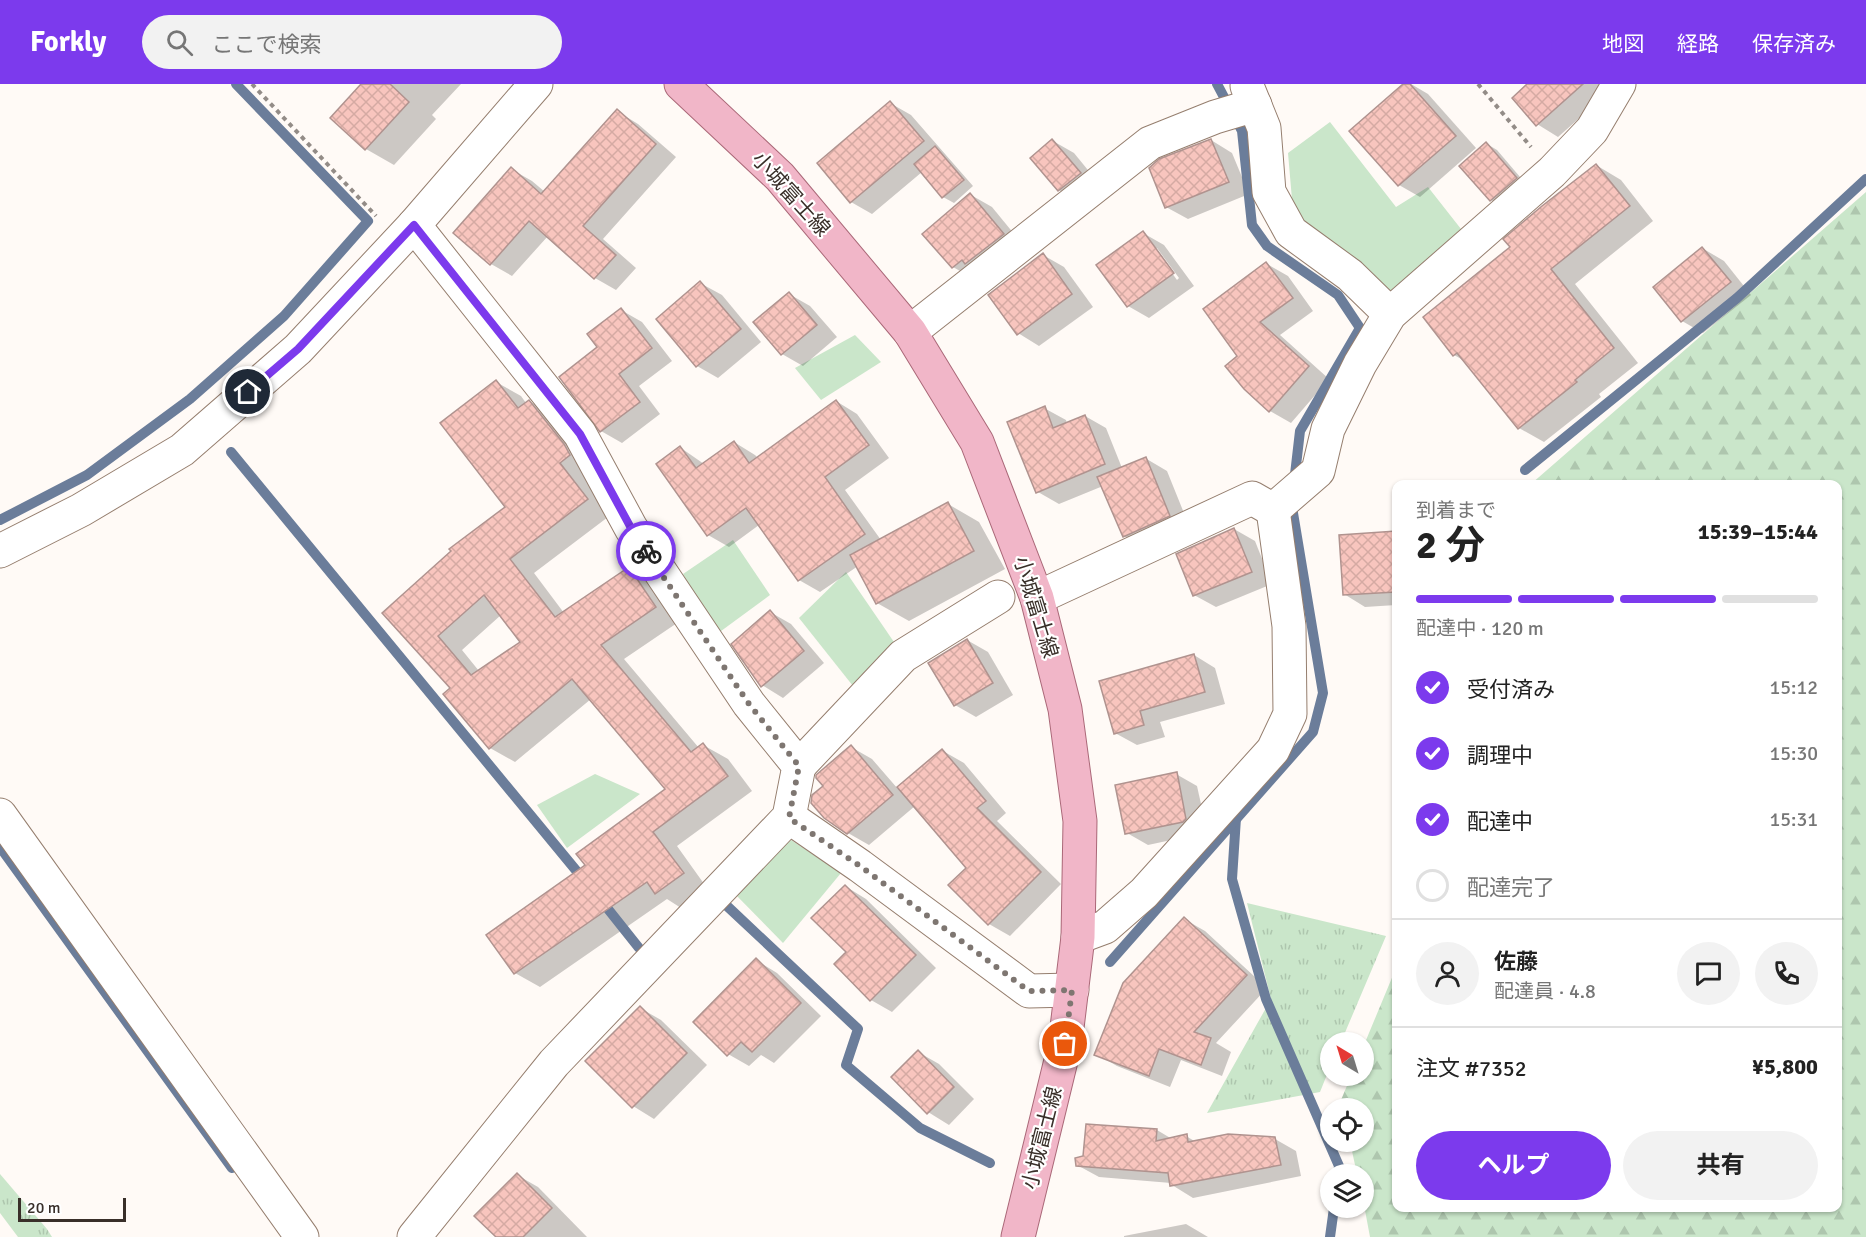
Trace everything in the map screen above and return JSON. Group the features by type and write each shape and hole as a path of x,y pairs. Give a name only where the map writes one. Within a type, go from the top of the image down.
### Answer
{"main road":[{"name":"小城富士線","path":"681,84 780,177 910,332 977,442 1037,598 1065,709 1080,821 1078,937 1065,1044 1018,1237"}],"street":[{"path":"0,551 81,510 182,450 298,349 406,233 536,84"},
{"path":"1273,510 1318,471 1328,429 1360,364 1389,314 1552,172 1592,130 1619,84"},
{"path":"910,332 1150,143 1215,117 1251,94 1264,128 1269,192 1291,232 1350,274 1389,314"},
{"path":"406,233 580,434 631,528 749,704 799,766"},
{"path":"1037,598 1252,498 1273,510"},
{"path":"1078,937 1105,927 1144,893 1273,750 1290,714 1289,626 1273,510"},
{"path":"414,1237 554,1063 789,818 799,766 903,656 998,597"},
{"path":"0,815 302,1237"},
{"path":"789,818 860,866 1029,991 1072,990"}],"path":[{"path":"252,84 406,233"},
{"path":"1478,84 1552,172"}],"green space":[{"path":"1330,122 1396,207 1428,187 1461,229 1388,296 1293,211 1288,153"},
{"path":"1866,192 1866,1237 1370,1237 1366,1218 1374,1218 1374,1164 1355,1164 1352,1152 1374,1152 1374,1098 1342,1098 1347,1086 1374,1086 1374,1032 1369,1032 1392,978 1392,1212 1842,1212 1842,480 1536,480"},
{"path":"855,335 881,362 821,400 795,368"},
{"path":"733,540 770,595 717,634 683,574"},
{"path":"846,572 896,645 853,686 799,618"},
{"path":"595,774 640,794 567,848 537,805"},
{"path":"791,840 841,873 783,943 734,893"},
{"path":"1247,903 1386,936 1345,1032 1320,1032 1320,1086 1322,1086 1320,1092 1207,1113 1271,999"},
{"path":"0,1174 52,1237 18,1237 0,1213"}],"building":[{"path":"361,84 390,84 409,102 365,150 330,118"},
{"path":"1403,84 1410,84 1456,136 1398,186 1349,131"},
{"path":"1527,84 1583,84 1536,126 1512,98"},
{"path":"890,101 924,141 850,203 817,163"},
{"path":"617,109 656,144 583,226 616,255 594,279 529,221 490,265 453,233 511,167 541,194"},
{"path":"1052,139 1081,173 1058,191 1030,158"},
{"path":"1211,139 1229,182 1165,208 1149,168 1159,159"},
{"path":"1486,142 1517,178 1490,201 1459,166"},
{"path":"935,146 964,180 942,198 914,164"},
{"path":"1596,164 1630,206 1551,269 1614,348 1575,380 1577,382 1518,429 1457,353 1453,356 1423,317 1510,247 1503,239"},
{"path":"970,193 1004,234 965,264 962,260 952,268 922,234"},
{"path":"1143,231 1174,273 1127,307 1096,265"},
{"path":"1702,247 1731,282 1681,322 1653,287"},
{"path":"1043,253 1072,294 1017,335 988,295"},
{"path":"1266,262 1293,298 1260,322 1309,366 1269,412 1244,389 1225,366 1237,356 1203,309"},
{"path":"700,281 741,329 696,367 656,319"},
{"path":"789,292 817,325 781,355 753,322"},
{"path":"621,308 652,348 619,374 640,402 600,432 559,377 597,347 587,334"},
{"path":"496,380 518,408 529,400 564,444 570,455 560,463 588,499 510,559 555,617 629,567 656,607 601,645 691,752 703,743 728,776 653,832 684,873 655,894 647,882 514,974 486,935 585,865 576,854 665,789 572,679 489,749 443,694 450,688 382,613 451,551 449,549 505,507 440,423","holes":["484,595 520,642 471,675 438,636"]},
{"path":"836,400 869,445 825,477 865,534 798,581 746,508 707,536 656,464 680,446 696,468 734,441 749,463"},
{"path":"1045,406 1053,428 1085,415 1105,464 1036,493 1007,422"},
{"path":"1146,457 1170,516 1123,537 1097,477"},
{"path":"948,502 974,551 876,604 850,555"},
{"path":"1234,528 1252,572 1193,596 1176,554"},
{"path":"1392,531 1392,592 1343,595 1339,535"},
{"path":"770,610 804,651 761,687 731,644"},
{"path":"967,639 993,683 954,706 928,663"},
{"path":"1194,654 1205,692 1140,711 1144,725 1114,734 1099,681"},
{"path":"851,745 893,795 847,834 824,818 811,803 812,795 823,786 816,775"},
{"path":"942,749 986,801 977,808 1041,872 988,925 948,885 966,868 897,787"},
{"path":"1177,772 1186,819 1183,822 1125,834 1115,785"},
{"path":"845,885 916,955 870,1001 834,964 846,952 811,918"},
{"path":"1184,917 1247,975 1194,1032 1211,1038 1201,1065 1159,1049 1149,1076 1094,1055 1123,983"},
{"path":"756,958 801,1003 752,1052 741,1042 727,1056 693,1022"},
{"path":"640,1006 687,1053 632,1108 585,1061"},
{"path":"918,1050 954,1087 927,1114 891,1077"},
{"path":"1086,1124 1157,1129 1156,1141 1187,1134 1188,1142 1228,1134 1275,1137 1281,1165 1170,1186 1168,1173 1076,1166 1075,1158 1083,1156"},
{"path":"517,1173 552,1208 523,1237 496,1237 474,1216"}],"waterway":[{"path":"0,520 87,475 190,399 284,316 368,221 236,84"},
{"path":"1217,84 1242,131 1252,225 1267,246 1338,295 1360,328 1300,431 1294,483"},
{"path":"1525,470 1737,298 1866,179"},
{"path":"231,452 584,880"},
{"path":"1110,962 1313,732 1323,693 1291,501"},
{"path":"1236,818 1232,879 1266,999 1338,1164"},
{"path":"0,847 232,1168"},
{"path":"600,899 639,948"},
{"path":"727,906 858,1029 846,1065 920,1128 990,1163"},
{"path":"1330,1237 1333,1218"}],"way so far":[{"path":"646,551 749,704 799,766 789,818 860,866 1029,991 1072,990 1065,1044"}],"route":[{"path":"248,392 298,349 414,225 580,434 646,551"}]}
